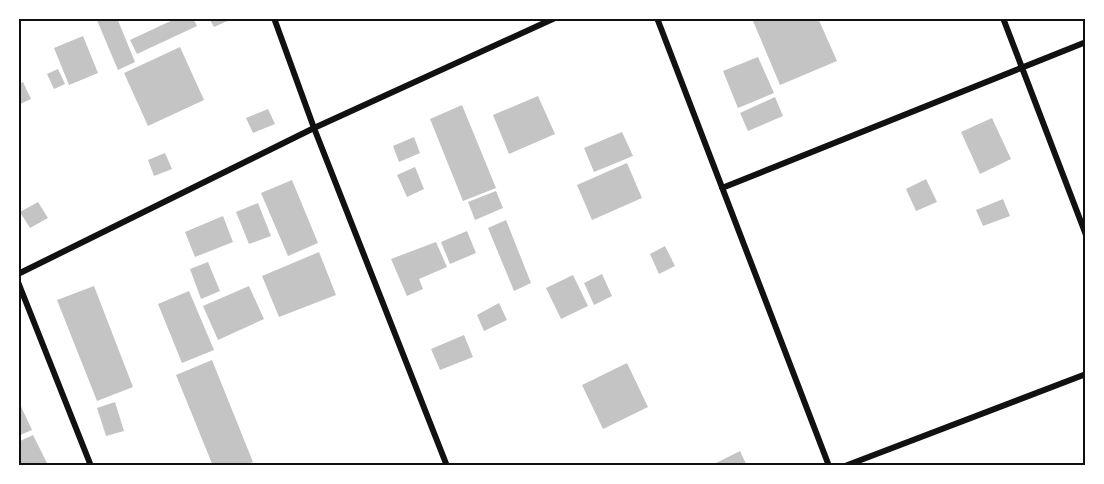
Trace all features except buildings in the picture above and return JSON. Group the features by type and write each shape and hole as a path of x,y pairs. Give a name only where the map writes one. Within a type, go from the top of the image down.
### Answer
{"street":[{"path":"274,18 314,128 447,466"},
{"path":"18,274 314,128 555,18"},
{"path":"657,18 829,466"},
{"path":"1003,18 1086,235"},
{"path":"722,188 1086,42"},
{"path":"18,282 91,466"},
{"path":"845,466 1086,374"}]}
